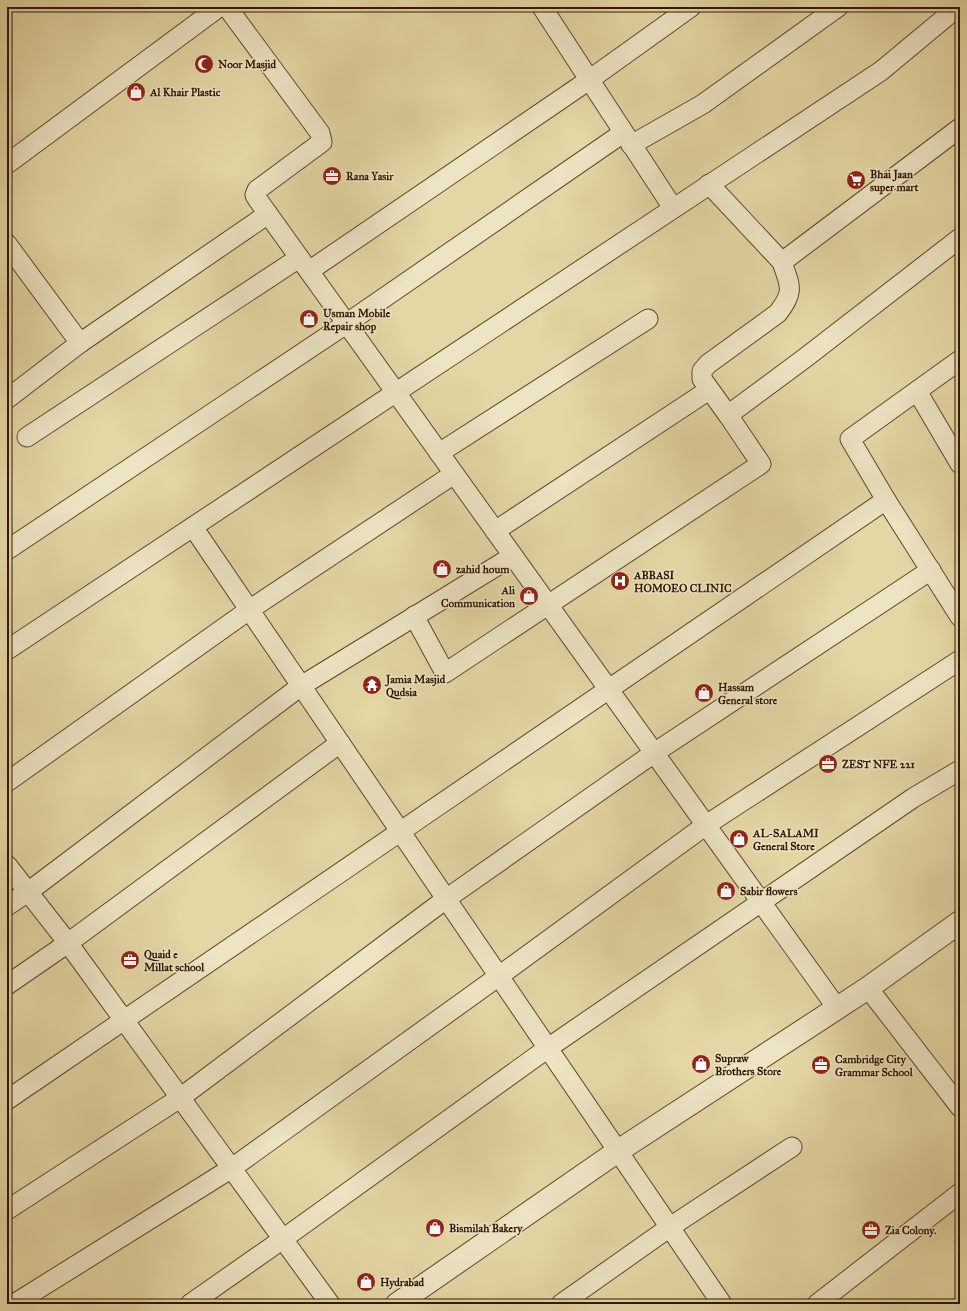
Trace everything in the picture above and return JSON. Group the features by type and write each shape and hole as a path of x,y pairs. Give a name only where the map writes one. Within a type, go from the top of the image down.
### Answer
{"street":[{"path":"7,164 219,7"},
{"path":"227,7 320,133 322,142 257,190 255,195 837,1008"},
{"path":"542,7 673,208"},
{"path":"27,437 304,264 589,80 691,7"},
{"path":"7,550 627,139 704,104 838,7"},
{"path":"7,650 881,71 958,7"},
{"path":"782,262 960,128"},
{"path":"414,616 445,673 761,464 702,379 702,371 708,364 778,313 786,302 791,288 782,262 709,184"},
{"path":"7,399 80,343 268,214"},
{"path":"728,415 805,358 960,238"},
{"path":"7,244 80,343"},
{"path":"439,453 648,319"},
{"path":"960,360 850,439 886,500 960,616"},
{"path":"495,531 709,390"},
{"path":"917,391 960,464"},
{"path":"7,782 249,610 454,474"},
{"path":"7,1100 886,500"},
{"path":"193,527 722,1304"},
{"path":"7,906 28,892 301,686 513,556"},
{"path":"7,1210 180,1098 446,899 654,753 931,570"},
{"path":"14,1304 232,1168 706,825 960,660"},
{"path":"7,985 68,943 340,743"},
{"path":"190,1304 283,1239 548,1048 913,798 960,770"},
{"path":"7,865 68,943 330,1304"},
{"path":"396,1304 618,1151 868,988 960,922"},
{"path":"868,988 960,1107"},
{"path":"561,1304 670,1227 792,1147"},
{"path":"817,1304 960,1193"}],"place":[{"name":"Noor Masjid","path":"204,64"},
{"name":"Al Khair Plastic","path":"136,92"},
{"name":"Rana Yasir","path":"332,176"},
{"name":"Bhai Jaan super mart","path":"856,180"},
{"name":"Usman Mobile Repair shop","path":"309,319"},
{"name":"zahid houm","path":"442,569"},
{"name":"ABBASI HOMOEO CLINIC","path":"620,581"},
{"name":"Ali Communication","path":"529,596"},
{"name":"Jamia Masjid Qudsia","path":"372,685"},
{"name":"Hassam General store","path":"704,693"},
{"name":"ZEST NFE 221","path":"828,764"},
{"name":"AL-SALAMI General Store","path":"739,839"},
{"name":"Sabir flowers","path":"726,891"},
{"name":"Quaid e Millat school","path":"130,960"},
{"name":"Supraw Brothers Store","path":"701,1064"},
{"name":"Cambridge City Grammar School","path":"821,1065"},
{"name":"Bismilah Bakery","path":"435,1228"},
{"name":"Zia Colony.","path":"871,1230"},
{"name":"Hydrabad","path":"366,1282"}]}
